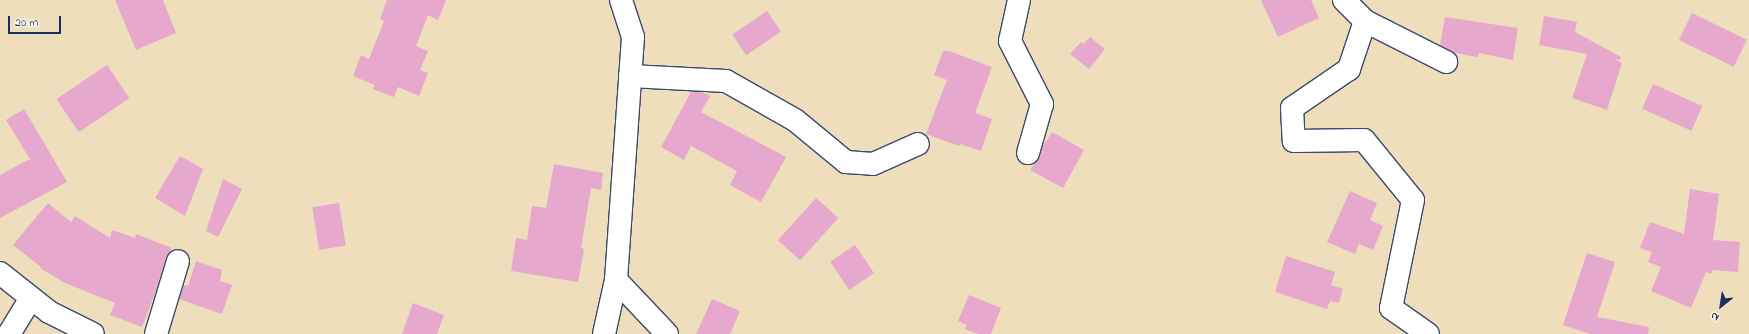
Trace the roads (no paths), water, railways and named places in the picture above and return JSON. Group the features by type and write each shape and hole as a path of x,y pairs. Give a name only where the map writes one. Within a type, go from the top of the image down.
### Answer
{"street":[{"path":"604,334 616,280 633,37 621,0"},
{"path":"1019,0 1010,41 1042,104 1028,153"},
{"path":"1344,0 1365,21 1446,62"},
{"path":"1365,21 1349,69 1292,108 1294,141 1364,140 1413,200 1391,308 1428,334"},
{"path":"630,76 726,81 795,120 846,162 873,164 918,144"},
{"path":"156,334 178,261"},
{"path":"0,273 49,312 94,334"},
{"path":"616,280 667,334"},
{"path":"9,334 31,298"}]}
